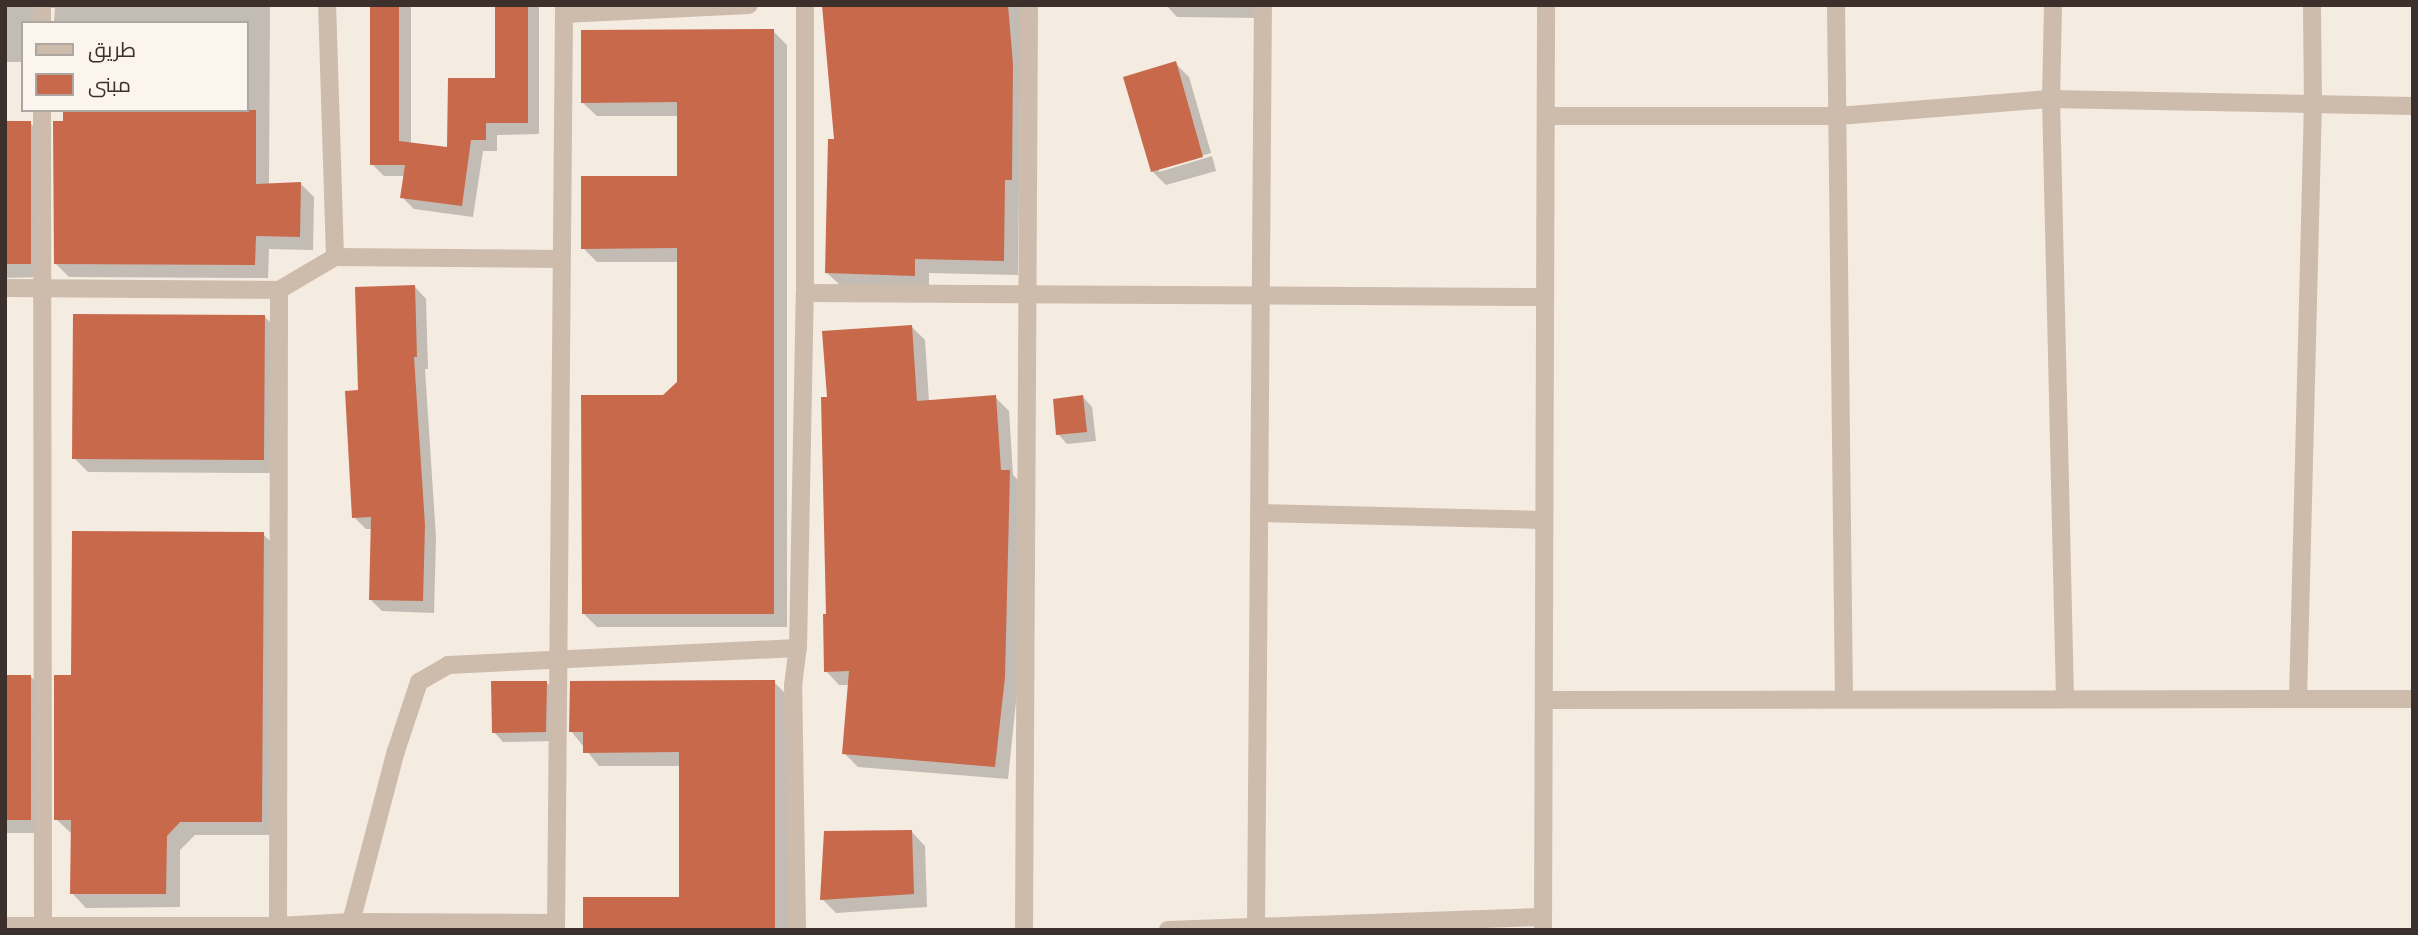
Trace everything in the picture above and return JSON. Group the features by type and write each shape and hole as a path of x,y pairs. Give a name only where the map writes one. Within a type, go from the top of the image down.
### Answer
{"street":[{"path":"327,5 335,257"},
{"path":"5,926 278,928 351,922 556,927 564,10 750,5"},
{"path":"797,930 793,686 798,648 805,293 805,5"},
{"path":"1024,930 1029,5"},
{"path":"1256,928 1263,5"},
{"path":"1168,930 1543,923 1546,5"},
{"path":"1836,5 1844,699"},
{"path":"2053,5 2050,99 2065,699"},
{"path":"2298,699 2313,104 2312,5"},
{"path":"1546,116 1838,116 2050,99 2413,106"},
{"path":"42,112 43,928"},
{"path":"5,288 278,290 335,257 561,259"},
{"path":"278,290 278,928"},
{"path":"805,293 1545,297"},
{"path":"1259,513 1544,520"},
{"path":"351,922 396,751 419,682 448,665 558,657 798,648"},
{"path":"1544,700 2413,699"}],"building":[{"path":"370,5 399,5 399,141 447,147 448,78 495,78 495,5 528,5 528,123 486,123 486,140 471,140 462,206 400,198 405,165 370,165"},
{"path":"822,5 1008,5 1013,64 1012,180 1005,180 1004,261 915,259 915,276 825,273 828,139 834,139"},
{"path":"774,29 774,614 582,614 581,395 663,395 677,382 677,248 581,249 581,176 677,176 677,102 581,103 581,30"},
{"path":"1176,61 1203,157 1151,172 1123,77"},
{"path":"256,110 256,184 301,182 300,237 256,236 255,265 54,264 53,121 63,121 63,112"},
{"path":"5,121 31,121 31,264 5,264"},
{"path":"415,285 417,357 414,357 425,525 423,601 369,600 371,517 352,518 345,391 358,390 355,287"},
{"path":"73,314 265,315 264,460 72,459"},
{"path":"912,325 917,401 996,395 1001,470 1010,470 1005,677 995,767 842,754 849,671 824,672 823,614 826,614 821,397 827,397 822,331"},
{"path":"1083,395 1087,432 1056,435 1053,399"},
{"path":"72,531 264,532 262,822 180,822 167,836 166,894 70,894 71,820 54,820 54,675 71,675"},
{"path":"5,675 31,675 31,820 5,820"},
{"path":"775,680 775,930 583,930 583,897 679,897 679,752 583,753 583,732 569,732 570,681"},
{"path":"491,681 547,681 546,732 492,733"},
{"path":"912,830 914,894 820,900 824,831"}]}
